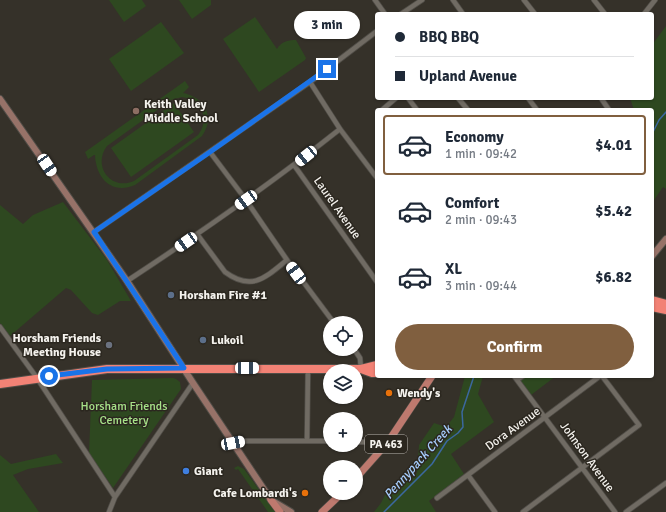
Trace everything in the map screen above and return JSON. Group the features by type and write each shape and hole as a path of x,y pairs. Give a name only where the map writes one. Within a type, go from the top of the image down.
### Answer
{"highway":[{"path":"654,301 666,304"},
{"path":"654,307 666,310"},
{"path":"363,368 375,366"},
{"path":"0,384 107,369 323,368"},
{"path":"363,370 375,374"}],"main road":[{"name":"PA 463","path":"363,470 382,449 431,378"},
{"path":"271,500 280,512"},
{"path":"326,510 335,500"}],"street":[{"path":"375,0 384,12"},
{"path":"404,12 422,0"},
{"path":"453,0 462,12"},
{"path":"524,0 533,12"},
{"path":"594,0 603,12"},
{"path":"646,12 655,0"},
{"path":"94,232 310,82 375,33"},
{"path":"310,82 340,129 375,175"},
{"path":"0,99 94,232 271,500 290,512"},
{"path":"384,108 394,100"},
{"path":"460,100 466,108"},
{"path":"127,281 246,200 340,129"},
{"path":"210,152 329,316"},
{"name":"Laurel Avenue","path":"294,165 375,279"},
{"path":"197,234 225,272 240,280 256,281 265,278 287,260"},
{"path":"654,254 666,239"},
{"path":"0,326 37,378 115,497"},
{"path":"308,368 308,440"},
{"name":"Johnson Avenue","path":"515,378 615,512"},
{"name":"Dora Avenue","path":"437,498 598,378"},
{"path":"523,512 639,426 603,378"},
{"path":"109,512 115,497 193,383"},
{"path":"233,443 243,441 323,441"},
{"path":"363,442 371,442 382,449"},
{"path":"468,475 495,512"},
{"path":"626,512 666,483"}],"green space":[{"path":"109,0 142,0 146,6 124,22"},
{"path":"179,0 211,0 211,5 192,19"},
{"path":"255,17 277,49 285,42 296,40 306,58 259,92 223,39"},
{"path":"161,22 184,53 131,91 109,59"},
{"path":"666,26 666,189 663,187 654,200 654,108 633,108 631,100 654,100 654,42"},
{"path":"185,81 189,87 183,93 197,99 206,108 208,121 202,136 135,185 126,188 112,186 106,182 98,171 95,155 88,159 85,152","holes":["182,97 195,102 202,111 203,123 202,129 198,135 134,181 118,183 111,180 106,175 102,161 103,154 107,146 171,100"]},
{"path":"174,103 194,132 131,177 111,148"},
{"path":"63,202 107,260 131,301 120,301 98,315 92,313 71,290 66,288 10,336 0,323 0,205 23,224 33,215"},
{"name":"Horsham Friends Cemetery","path":"173,378 180,382 181,389 113,488 89,453 92,380"},
{"path":"464,378 482,378 478,394 494,422 451,454 464,474 429,501 436,512 374,512 381,503 388,489 401,486 417,473 419,445 434,423 446,427 454,417"},
{"path":"518,378 553,378 531,395"},
{"path":"56,454 63,463 28,469 13,475 39,512 0,512 0,455 11,464"},
{"path":"238,466 244,469 273,509 277,512 268,512 238,469 236,470 234,468"}],"waterway":[{"name":"Pennypack Creek","path":"654,130 659,120 666,112"},
{"name":"Pennypack Creek","path":"384,512 432,464 447,441 458,433 463,427 462,412 473,378"}],"place":[{"name":"Keith Valley Middle School","path":"136,111"},
{"name":"Horsham Fire #1","path":"171,295"},
{"name":"Lukoil","path":"203,340"},
{"name":"Horsham Friends Meeting House","path":"109,345"},
{"name":"Wendy's","path":"389,393"},
{"name":"Giant","path":"186,471"},
{"name":"Cafe Lombardi's","path":"305,493"}],"route":[{"path":"49,376 107,369 184,368 94,232 327,69"}]}
